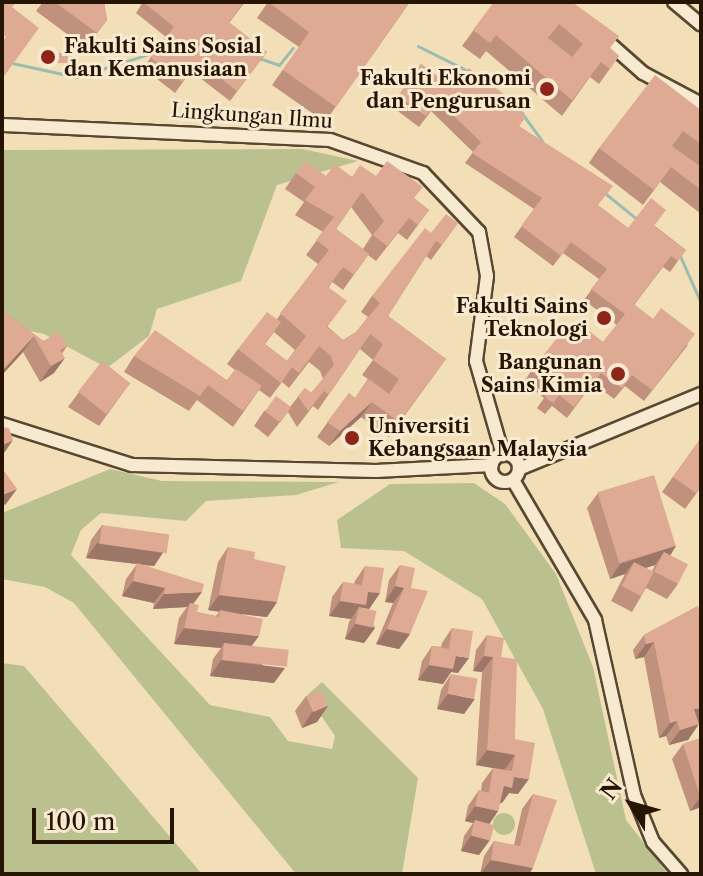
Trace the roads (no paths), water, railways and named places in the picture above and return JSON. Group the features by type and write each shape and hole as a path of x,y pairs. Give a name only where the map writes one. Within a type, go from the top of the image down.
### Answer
{"street":[{"path":"674,2 701,25"},
{"path":"587,21 643,73 701,104"},
{"name":"Lingkungan Ilmu","path":"2,125 320,139 423,173 479,232 487,276 476,361 503,455"},
{"path":"492,465 495,478 516,474 701,394"},
{"path":"2,424 132,465 418,471 492,465 503,455 595,620 634,795 653,842 681,874"}],"waterway":[{"path":"418,46 468,71"},
{"path":"259,58 279,65 293,48"},
{"path":"12,63 76,77 146,55"},
{"path":"521,112 542,141"},
{"path":"606,194 638,220"},
{"path":"680,256 701,303"}],"place":[{"name":"Fakulti Sains Sosial dan Kemanusiaan","path":"48,57"},
{"name":"Fakulti Ekonomi dan Pengurusan","path":"547,89"},
{"name":"Fakulti Sains Teknologi","path":"604,318"},
{"name":"Bangunan Sains Kimia","path":"618,374"},
{"name":"Universiti Kebangsaan Malaysia","path":"352,438"}]}
